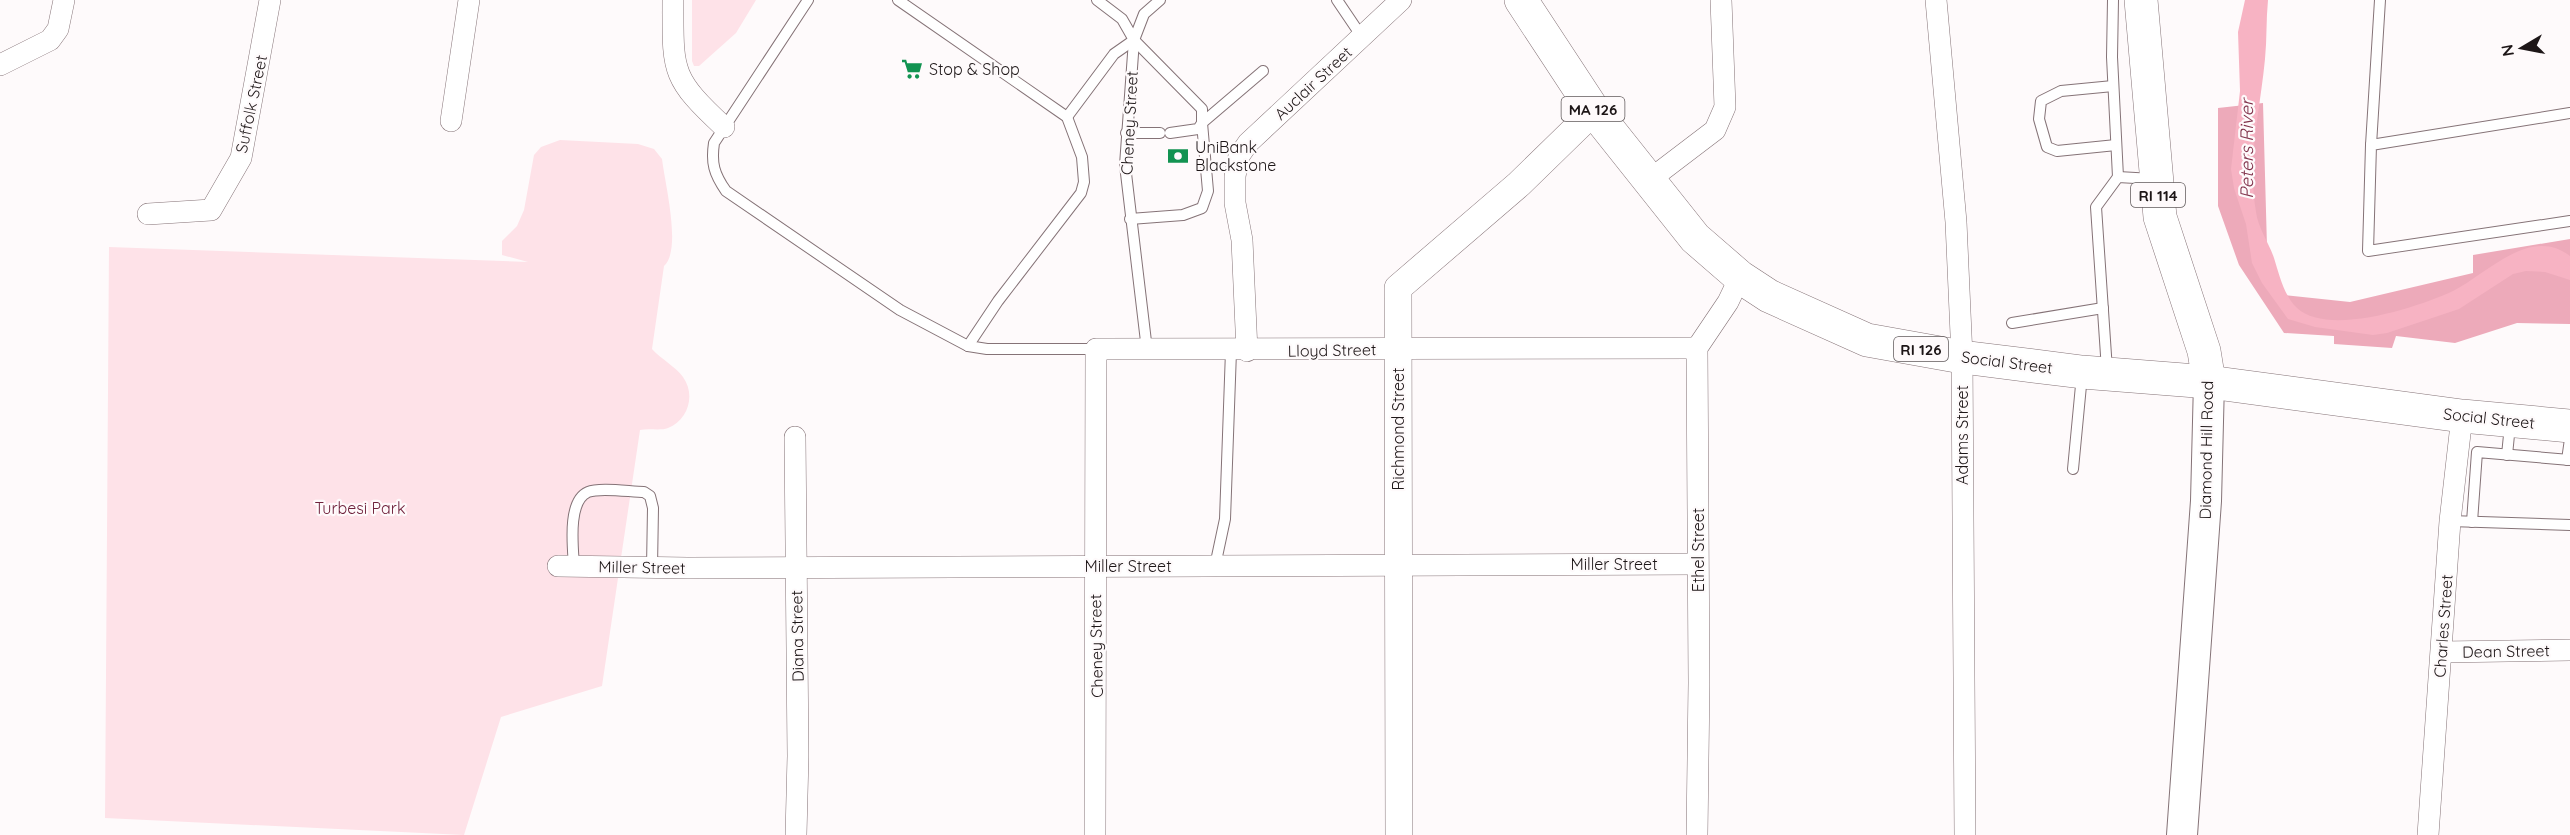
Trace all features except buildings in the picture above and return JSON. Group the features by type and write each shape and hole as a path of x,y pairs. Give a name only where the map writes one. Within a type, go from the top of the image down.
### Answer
{"main road":[{"name":"Social Street","path":"1521,0 1594,111 1695,238 1740,277 1769,296 1867,340 1962,357 2095,373 2209,382 2462,417 2570,426"},
{"name":"Diamond Hill Road","path":"2141,0 2160,218 2205,351 2209,382 2206,501 2182,835"}],"street":[{"path":"0,65 50,40 58,29 64,0"},
{"name":"Suffolk Street","path":"148,214 211,210 241,158 270,0"},
{"path":"451,120 469,0"},
{"path":"673,0 674,60 681,81 692,98 724,127"},
{"name":"Auclair Street","path":"1239,351 1242,240 1235,203 1235,176 1239,156 1248,143 1401,0"},
{"path":"1648,181 1715,130 1723,113 1725,107 1721,0"},
{"name":"Adams Street","path":"1936,0 1956,222 1962,357 1965,835"},
{"name":"Richmond Street","path":"1400,835 1398,288 1519,184 1594,111"},
{"path":"1697,348 1728,302 1740,277"},
{"name":"Lloyd Street","path":"1096,350 1697,348"},
{"name":"Ethel Street","path":"1697,348 1699,706 1697,835"},
{"name":"Cheney Street","path":"1095,835 1096,350"},
{"name":"Charles Street","path":"2428,835 2450,521 2462,417"},
{"name":"Diana Street","path":"795,436 796,835"},
{"name":"Miller Street","path":"566,566 1095,567 1697,564"},
{"name":"Dean Street","path":"2442,652 2570,650"}],"lane":[{"path":"808,0 714,143 711,161 717,178 726,191 900,310 968,346 1081,193 1084,182 1082,157 1067,117 898,0"},
{"path":"1097,0 1122,19 1134,40 1202,110 1208,191 1202,208 1184,214 1130,219"},
{"path":"1067,117 1114,54 1134,40 1144,14 1160,0"},
{"path":"1337,0 1362,37"},
{"path":"2073,469 2095,373 2103,308 2096,207 2118,177 2113,86 2112,0"},
{"path":"2380,0 2371,145 2368,251 2570,221"},
{"name":"Cheney Street","path":"1134,40 1125,165 1147,350"},
{"path":"1126,133 1192,131 1263,71"},
{"path":"2113,86 2061,91 2041,100 2039,119 2047,147 2056,151 2116,145"},
{"path":"2371,145 2570,112"},
{"path":"2118,177 2156,179"},
{"path":"2012,323 2103,308"},
{"name":"Lloyd Street","path":"968,346 987,349 1096,350"},
{"path":"1215,566 1225,519 1239,351"},
{"path":"2507,454 2510,421"},
{"path":"2472,522 2476,452 2569,460 2570,439"},
{"path":"566,566 573,519 582,496 590,491 644,492 650,496 653,508 652,567"},
{"path":"2450,521 2570,525"}],"green space":[{"path":"692,0 756,0 736,33 699,66 694,66 692,61"},
{"name":"Turbesi Park","path":"560,140 638,144 654,149 662,159 671,216 672,246 664,266 652,349 680,373 689,391 688,406 681,419 675,424 665,429 640,430 602,686 501,717 464,835 105,818 109,247 528,262 502,255 502,241 517,226 524,210 534,155 541,147"}],"shaded area":[{"path":"2263,103 2267,247 2284,295 2350,302 2473,273 2473,255 2570,239 2570,324 2517,323 2455,343 2396,336 2392,348 2334,344 2334,336 2284,333 2239,265 2218,206 2218,108"}],"water":[{"name":"Peters River","path":"2245,0 2268,0 2265,59 2255,135 2253,173 2256,212 2285,291 2297,308 2311,316 2330,320 2351,320 2397,311 2438,298 2509,256 2524,249 2540,246 2555,248 2570,256 2570,280 2545,272 2526,271 2513,274 2459,309 2387,333 2373,335 2315,327 2288,319 2262,283 2252,263 2246,224 2234,188 2231,169 2240,91 2238,32"}],"place":[{"name":"Stop & Shop","path":"912,69"},
{"name":"UniBank Blackstone","path":"1178,156"}]}
